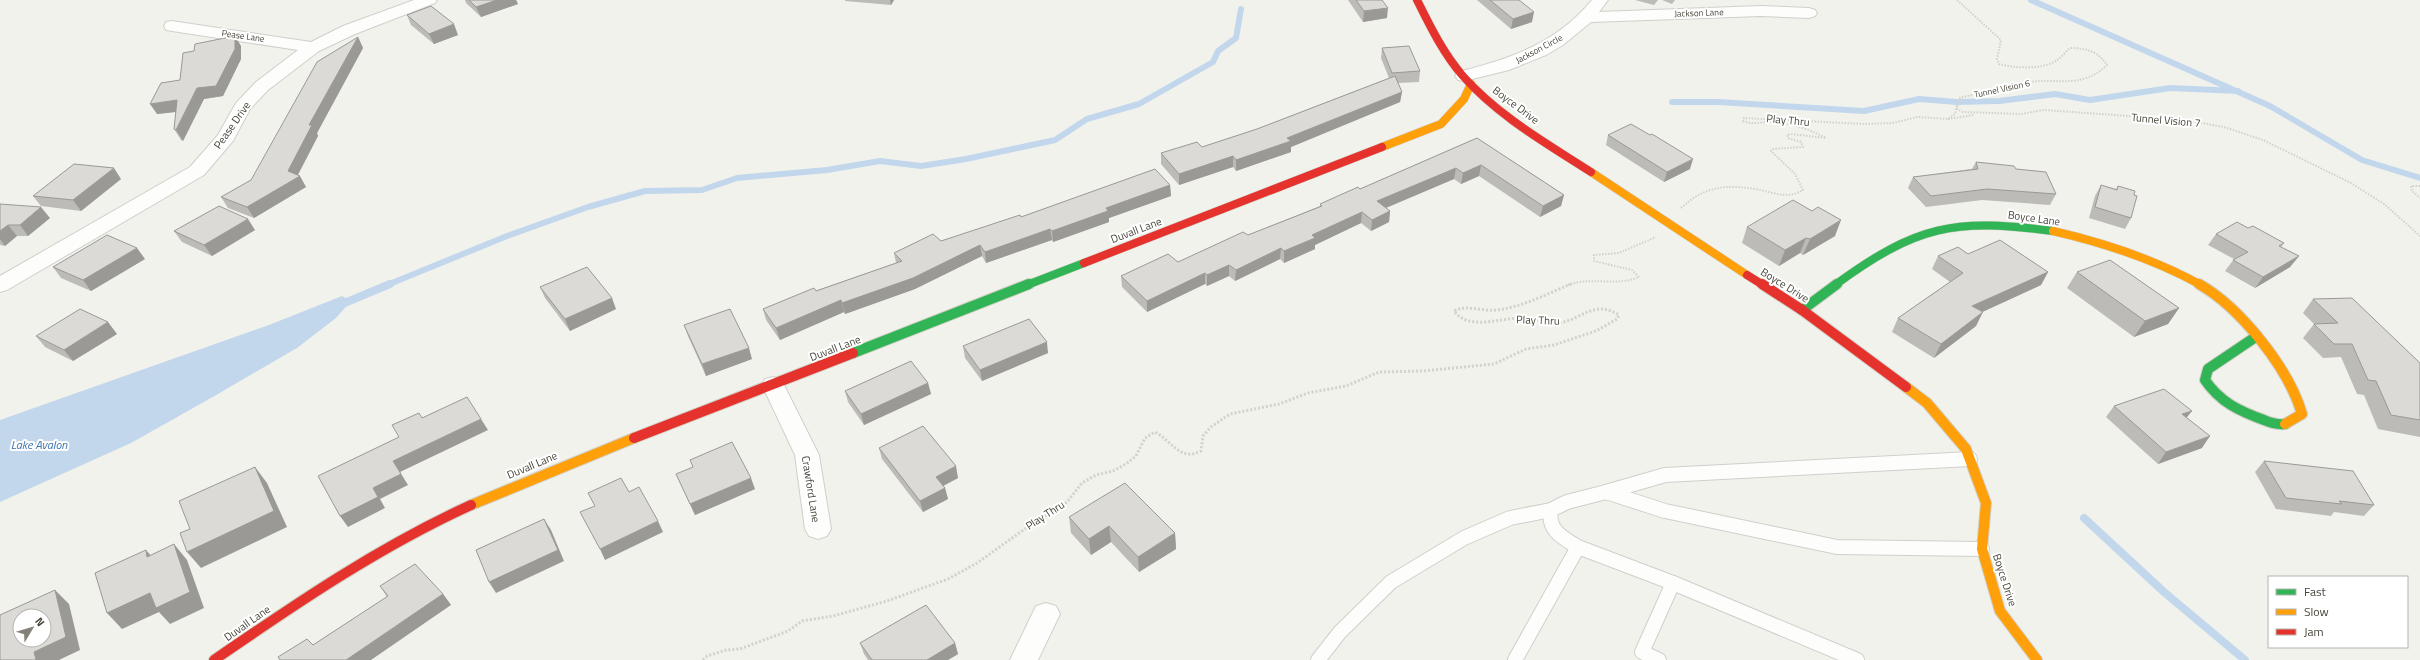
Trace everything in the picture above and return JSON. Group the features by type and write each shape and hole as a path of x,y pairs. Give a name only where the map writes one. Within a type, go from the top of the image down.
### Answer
{"street":[{"name":"Pease Drive","path":"0,285 197,171 226,137 242,107 262,86 314,47 349,30 429,0"},
{"name":"Boyce Drive","path":"1417,0 1448,57 1467,80 1497,109 1670,225 1802,310 1927,403 1966,449 1986,503 1982,549 2000,611 2037,660"},
{"name":"Jackson Circle","path":"1467,80 1519,61 1558,41 1589,17 1600,0"},
{"name":"Jackson Lane","path":"1589,17 1761,11 1809,13"},
{"name":"Pease Lane","path":"172,26 314,47"},
{"name":"Duvall Lane","path":"214,660 339,574 437,519 548,471 773,385 1441,124 1464,99 1467,80"},
{"name":"Boyce Lane","path":"1802,310 1896,245 1935,230 1978,224 2030,227 2085,238 2173,269 2208,290 2240,314 2257,336 2298,396 2302,414 2293,422 2280,425 2246,416 2225,406 2212,394 2205,380 2208,369 2257,336"},
{"name":"Crawford Lane","path":"773,385 807,455 818,529"},
{"path":"1024,660 1046,614"}],"lane":[{"path":"1318,660 1340,632 1390,582 1464,538 1510,518 1551,510 1567,502 1664,475 1970,459"},
{"path":"1606,492 1665,511 1837,547 1982,549"},
{"path":"1551,510 1548,518 1552,530 1578,547 1673,583 1857,660"},
{"path":"1515,660 1578,547"},
{"path":"1659,660 1640,656 1673,583"}],"path":[{"name":"Tunnel Vision 6","path":"1957,0 1972,16 1993,29 2001,40 1997,59 1999,64 2016,68 2054,62 2064,55 2070,48 2080,48 2093,51 2103,56 2107,65 2100,74 2083,80 2030,82 1959,98 1957,109 1963,112 1979,114"},
{"path":"1948,119 1954,114 1957,105"},
{"name":"Tunnel Vision 7","path":"1979,114 2000,112 2021,114 2044,110 2185,120 2224,127 2263,140 2351,183 2384,204 2420,236"},
{"name":"Play Thru","path":"703,660 714,654 726,650 740,649 788,631 802,621 834,616 886,601 948,579 977,563 1039,519 1056,511 1067,502 1082,483 1096,475 1113,471 1126,464 1136,456 1145,438 1155,432 1162,434 1177,452 1188,456 1195,455 1202,451 1203,436 1211,427 1230,414 1279,404 1308,393 1346,386 1379,372 1423,371 1494,364 1526,349 1554,345 1573,337 1596,331 1617,319 1619,315 1607,308 1601,308 1584,313 1576,319 1558,323 1519,318 1477,322 1461,318 1454,311 1462,307 1496,310 1525,303 1581,280 1628,282 1634,280 1639,277 1636,272 1627,268 1602,265 1594,261 1594,255 1624,251 1663,235 1674,221 1670,214 1679,209 1694,196 1711,188 1754,189 1785,196 1795,195 1803,190 1795,174 1771,151 1772,149 1795,149 1802,147 1801,142 1788,138 1787,135 1790,134 1821,140 1826,138 1804,128 1780,123 1745,122 1743,119 1744,118 1865,124 1893,123 1917,117 1948,119 1979,114"},
{"path":"2420,186 2411,186 2412,191 2420,198"}],"water":[{"name":"Lake Avalon","path":"342,296 351,301 336,318 297,348 131,443 0,502 0,420 269,325"}],"building":[{"path":"469,0 497,0 476,7"},
{"path":"1356,0 1382,0 1388,8 1364,11"},
{"path":"1490,0 1519,0 1534,12 1513,19"},
{"path":"431,6 454,24 429,34 407,15"},
{"path":"235,36 235,49 216,86 197,88 176,130 174,129 177,100 150,104 161,83 180,80 183,53 194,51 195,44"},
{"path":"358,37 309,125 312,125 288,171 300,176 247,207 221,197 251,180 317,62"},
{"path":"1409,46 1420,71 1392,73 1382,48"},
{"path":"1395,76 1402,92 1287,138 1291,141 1236,160 1233,156 1179,174 1161,153 1197,142 1202,147 1257,129"},
{"path":"1631,124 1650,135 1652,134 1693,159 1667,172 1608,135"},
{"path":"1477,138 1564,195 1543,206 1481,165 1463,173 1456,168 1377,201 1390,211 1372,220 1362,212 1312,235 1315,238 1284,251 1281,248 1236,270 1229,265 1207,275 1205,273 1147,301 1121,276 1168,254 1178,262 1243,232 1248,235 1322,206 1320,204 1358,187 1360,189"},
{"path":"1976,162 2014,166 2016,169 2046,172 2056,194 1987,189 1931,196 1913,177 1978,169"},
{"path":"74,164 114,168 73,200 33,196"},
{"path":"1155,169 1170,185 1106,208 1108,211 1052,231 1050,229 985,252 980,245 913,278 842,303 841,300 776,328 763,309 814,288 816,291 902,261 894,253 933,234 941,241 1020,215 1021,217"},
{"path":"2101,185 2117,190 2118,186 2135,191 2134,195 2137,196 2131,218 2095,207"},
{"path":"1793,200 1812,211 1818,207 1841,220 1810,239 1806,238 1785,250 1747,227"},
{"path":"0,204 41,207 20,225 8,225 0,231"},
{"path":"219,206 248,219 204,245 174,231"},
{"path":"2237,222 2248,228 2253,226 2284,243 2279,246 2299,256 2263,277 2233,260 2248,252 2216,234"},
{"path":"107,235 137,248 83,280 53,267"},
{"path":"2000,240 2048,272 1972,306 1983,312 1941,344 1898,318 1963,273 1938,256 1958,247 1968,254"},
{"path":"2110,260 2179,308 2145,321 2077,272"},
{"path":"587,267 612,298 565,319 540,287"},
{"path":"2352,298 2420,363 2420,420 2391,415 2376,381 2368,380 2352,344 2334,344 2314,324 2338,323 2313,299"},
{"path":"80,309 108,322 64,350 36,336"},
{"path":"730,309 749,348 702,364 684,325"},
{"path":"1029,319 1047,342 980,370 963,346"},
{"path":"911,361 928,383 861,414 845,391"},
{"path":"2164,389 2192,411 2182,414 2210,436 2166,452 2114,406"},
{"path":"467,397 481,419 393,461 401,474 373,488 378,497 340,516 318,476 399,437 392,425 419,413 422,418"},
{"path":"923,426 956,466 936,477 945,488 920,501 879,448"},
{"path":"732,442 751,478 690,504 676,474 693,467 690,460"},
{"path":"2264,461 2353,471 2374,505 2339,501 2342,504 2286,498"},
{"path":"255,467 274,511 187,552 180,533 190,529 179,501"},
{"path":"621,478 629,492 639,487 658,521 600,549 580,512 595,506 588,493"},
{"path":"1125,483 1175,533 1138,557 1109,526 1089,539 1069,517"},
{"path":"544,519 558,550 489,582 476,550"},
{"path":"174,544 190,592 156,608 150,593 107,613 95,573 146,550 147,557"},
{"path":"415,564 443,594 346,660 280,660 278,657 307,639 313,645 388,596 380,586"},
{"path":"55,590 66,637 52,644 52,608 15,608"},
{"path":"926,605 955,643 927,660 872,660 860,643"},
{"path":"12,610 12,648 43,648 34,652 36,660 0,660 0,615"}],"waterway":[{"path":"2031,0 2236,91"},
{"path":"387,285 507,236 588,207 645,191 702,190 737,178 827,170 880,161 921,166 966,159 1055,140 1087,119 1139,104 1213,62 1218,51 1236,38 1241,9"},
{"path":"1672,102 1718,102 1864,111 1919,99 1957,102 1999,101 2055,94 2090,100 2170,88 2236,91"},
{"path":"2236,91 2270,106 2362,160 2420,178"},
{"path":"342,304 390,284"},
{"path":"2084,518 2164,592 2245,660"}],"traffic: fast":[{"path":"1802,310 1849,275 1882,253 1917,236 1935,230 1965,225 1994,225 2053,231"},
{"path":"853,353 1084,263"},
{"path":"2257,336 2208,369 2205,380 2216,395 2237,410 2274,424 2285,424"}],"traffic: slow":[{"path":"1382,147 1441,124 1464,99 1471,84"},
{"path":"1591,172 1747,275"},
{"path":"2053,231 2104,244 2155,262 2180,273 2225,302 2244,319 2252,329 2294,392 2302,414 2285,424"},
{"path":"1906,387 1927,403 1966,449 1986,503 1982,549 2000,611 2037,660"},
{"path":"471,505 634,438"}],"traffic: jam":[{"path":"1417,0 1448,56 1462,75 1477,91 1495,107 1533,135 1591,172"},
{"path":"1084,263 1382,147"},
{"path":"1747,275 1802,310 1906,387"},
{"path":"634,438 853,353"},
{"path":"214,660 307,596 371,556 403,538 471,505"}]}
